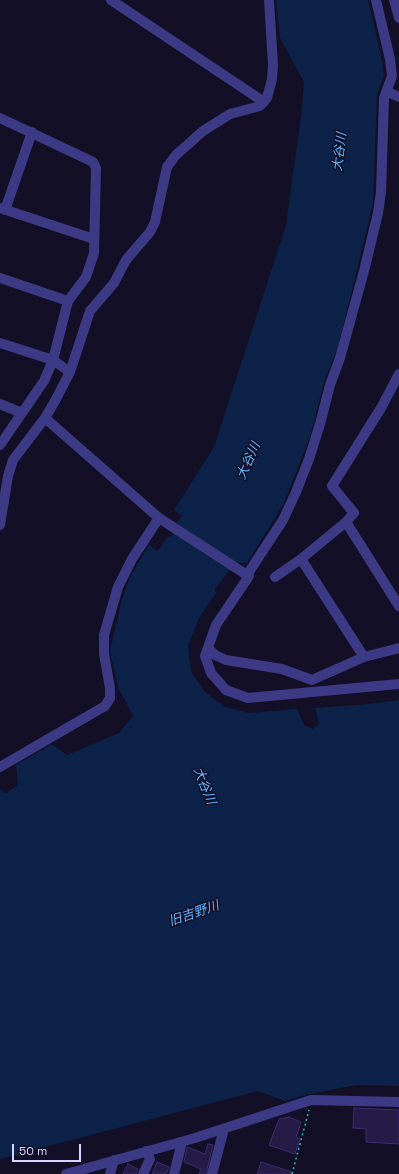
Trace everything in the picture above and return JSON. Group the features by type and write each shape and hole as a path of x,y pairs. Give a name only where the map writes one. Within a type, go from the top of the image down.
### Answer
{"street":[{"path":"111,0 264,102"},
{"path":"0,525 8,476 13,460 45,418 70,372 90,311 114,282 126,260 150,232 155,222 168,167 176,155 218,121 230,114 252,109 264,102 270,91 273,65 269,0"},
{"path":"245,573 283,520 309,459 330,385 340,358 378,213 381,192 384,98 388,92 392,76 390,59 376,0"},
{"path":"394,0 399,18"},
{"path":"388,92 399,97"},
{"path":"0,118 92,162 96,168 94,253 86,277 68,301 53,360 44,381 0,445"},
{"path":"32,132 3,209 94,239"},
{"path":"0,278 68,301"},
{"path":"0,342 53,360 70,372"},
{"path":"275,577 301,559 346,522 354,513 332,486 381,408 399,374"},
{"path":"0,404 22,414"},
{"path":"45,418 159,518 249,576 216,625 205,656 211,673 226,690 248,698 399,684"},
{"path":"0,767 105,706 110,698 110,688 104,654 104,635 118,587 132,559 159,518"},
{"path":"346,522 399,606"},
{"path":"301,559 364,657"},
{"path":"208,648 215,655 226,660 282,668 312,680 364,657 399,648"},
{"path":"66,1174 182,1142 311,1100 399,1102"},
{"path":"212,1174 224,1129"},
{"path":"174,1174 182,1142"},
{"path":"143,1174 150,1159 146,1151"},
{"path":"110,1174 114,1160"}],"path":[{"path":"292,1174 307,1122 311,1100"}],"water":[{"path":"276,0 368,0 384,76 377,94 373,203 338,348 325,378 310,437 283,505 247,563 236,562 215,589 216,593 199,618 188,645 191,672 206,693 225,707 249,713 297,709 304,725 313,729 319,723 315,708 399,700 399,1086 356,1085 305,1095 285,1101 258,1091 0,1159 0,789 6,793 18,785 16,765 52,744 67,755 119,733 133,716 118,687 110,651 122,599 130,577 149,545 158,551 168,536 170,537 178,525 176,523 182,516 174,510 214,447 286,225 301,117 304,82 280,38"}],"building":[{"path":"354,1108 399,1110 399,1144 366,1142 366,1129 353,1128"},
{"path":"289,1117 301,1122 296,1137 300,1139 295,1154 269,1145 279,1119"},
{"path":"208,1144 213,1145 206,1174 199,1174 201,1169 184,1162 187,1147 205,1154"},
{"path":"157,1162 169,1167 166,1174 152,1174"},
{"path":"261,1162 292,1172 292,1174 257,1174"},
{"path":"128,1164 138,1169 136,1174 123,1174"}],"water label":[{"name":"大谷川","path":"340,152"},
{"name":"大谷川","path":"249,461"},
{"name":"大谷川","path":"204,786"},
{"name":"旧吉野川","path":"194,914"}]}
